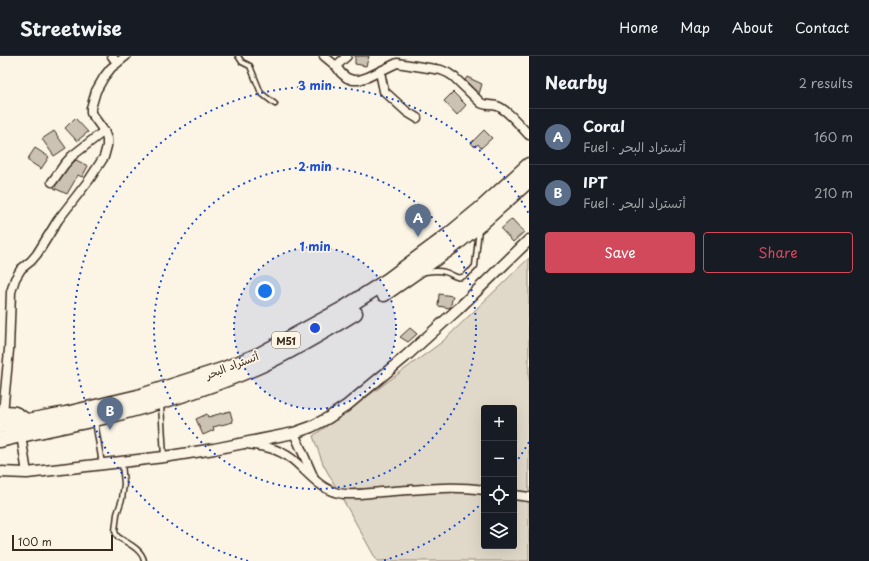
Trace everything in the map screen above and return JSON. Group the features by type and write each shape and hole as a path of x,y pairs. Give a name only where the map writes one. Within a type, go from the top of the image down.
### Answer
{"highway":[{"name":"أتستراد البحر","path":"0,440 23,428 66,414 138,397 222,370 261,354 343,309 387,281 449,235 483,207 529,165"},
{"name":"أتستراد البحر","path":"23,428 94,419 161,401 221,381 292,350 354,313 454,246 529,180"},
{"path":"1,418 9,412 16,414 23,428"}],"street":[{"path":"112,56 118,62"},
{"path":"1,418 9,350 11,292 15,279 21,269 37,254 58,220 93,175 104,157 107,139 91,113 91,108 96,91 104,77 111,68 126,56"},
{"path":"324,56 347,78 353,80 359,80 380,72 397,63 441,70 448,73 480,103 500,107 529,135"},
{"path":"336,66 347,56"},
{"path":"380,72 384,91 407,112 417,118"},
{"path":"52,182 72,156 104,132"},
{"path":"0,472 27,473 214,450 294,433 311,427 338,411 393,366 457,310 529,240"},
{"path":"23,428 27,473"},
{"path":"294,433 315,480"},
{"path":"241,444 266,447 279,451 291,459 320,485 338,493 348,494 432,488 472,488 481,490"},
{"path":"517,495 529,497"}],"lane":[{"path":"238,56 242,62 250,66 261,93 275,104"},
{"path":"408,278 420,273 432,271 444,272 457,278 464,277 475,266 480,224"},
{"path":"161,401 164,457"},
{"path":"94,419 102,464"},
{"path":"122,462 124,484 122,499 117,514 115,531 118,537 143,555 144,561"}],"shaded area":[{"path":"529,258 529,561 377,561 323,464 313,436 442,342"}],"building":[{"path":"355,56 369,56 366,66 355,64"},
{"path":"467,77 482,84 479,94 465,80"},
{"path":"453,92 466,105 457,115 444,101"},
{"path":"75,118 88,132 77,141 65,128"},
{"path":"484,130 492,138 481,148 478,144 475,147 471,143"},
{"path":"54,131 66,148 54,156 42,139"},
{"path":"35,148 49,157 41,169 27,160"},
{"path":"76,160 88,166 82,177 78,175 67,194 54,188 68,168"},
{"path":"512,219 524,232 513,242 501,229"},
{"path":"439,294 453,296 450,308 438,306"},
{"path":"410,328 417,334 408,342 400,337"},
{"path":"230,411 233,422 213,427 214,430 203,435 196,419 207,414 208,417"}],"place":[{"name":"Coral","path":"418,237"},
{"name":"IPT","path":"110,430"}]}
